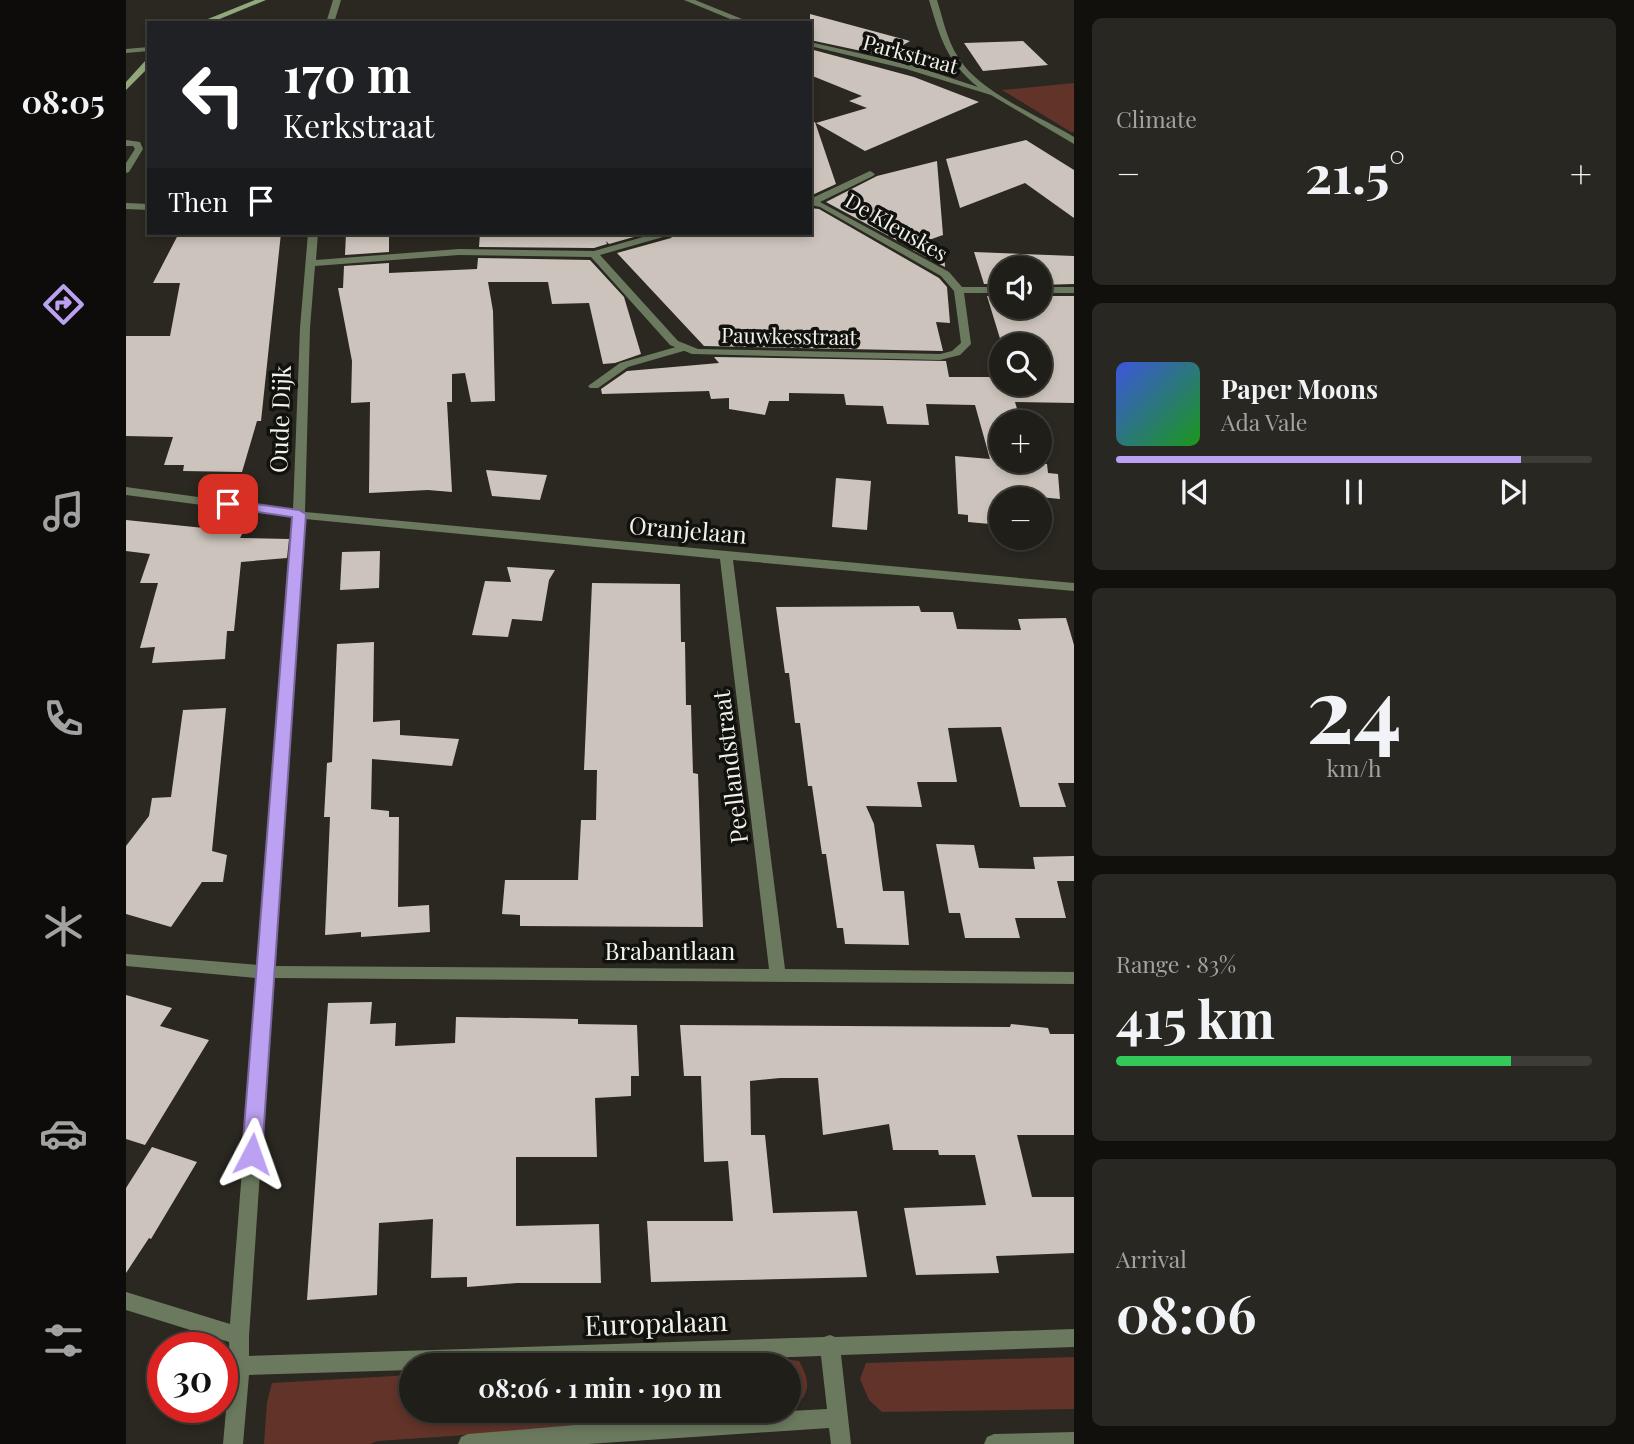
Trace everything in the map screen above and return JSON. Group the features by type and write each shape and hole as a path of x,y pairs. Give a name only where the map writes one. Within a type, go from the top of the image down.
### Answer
{"street":[{"path":"207,21 262,0"},
{"path":"331,21 337,0"},
{"path":"688,0 743,21"},
{"path":"933,0 951,52 961,68 1001,97 1074,141"},
{"name":"Parkstraat","path":"812,45 932,75 1001,97"},
{"path":"126,51 147,50"},
{"path":"126,87 147,64"},
{"path":"932,75 961,68"},
{"path":"126,143 137,145 139,149 126,170"},
{"name":"De Kleuskes","path":"812,202 870,174"},
{"name":"De Kleuskes","path":"812,202 823,205 945,274 959,290"},
{"path":"126,206 147,207"},
{"name":"Oude Dijk","path":"233,1444 299,514 305,328 313,235"},
{"path":"312,263 459,253 594,254 660,235"},
{"path":"594,254 674,343 683,348"},
{"path":"959,290 989,290"},
{"name":"Pauwkesstraat","path":"683,348 710,353 940,356 956,353 967,344 959,290"},
{"path":"1052,290 1074,290"},
{"path":"594,386 624,365 683,348"},
{"name":"Oranjelaan","path":"126,492 340,520 1074,587"},
{"name":"Peellandstraat","path":"726,554 778,975"},
{"name":"Brabantlaan","path":"126,960 265,972 1074,978"},
{"path":"126,1301 239,1336"},
{"name":"Europalaan","path":"240,1366 830,1344 1074,1338"},
{"path":"830,1344 841,1444"},
{"path":"468,1444 658,1428 838,1418"},
{"path":"994,1444 1074,1442"}],"shaded area":[{"path":"1074,83 1074,132 1002,90"},
{"path":"1074,1357 1074,1409 882,1412 869,1400 860,1379 866,1363"},
{"path":"801,1366 807,1384 801,1400"},
{"path":"399,1376 399,1423 640,1423 378,1441 370,1444 264,1444 267,1402 272,1383"}],"building":[{"path":"810,14 910,41 885,56 812,40"},
{"path":"1023,41 1048,65 983,71 964,43"},
{"path":"812,50 914,77 979,102 865,151 816,123 867,108 849,101 862,96 812,76"},
{"path":"815,122 836,184 812,195 812,123"},
{"path":"1026,140 1074,170 1074,218 1025,183 960,208 946,159"},
{"path":"937,161 943,235 909,247 826,202 877,176"},
{"path":"812,208 819,209 939,278 947,287 950,323 936,322 943,351 704,346 617,253 671,238 673,235 812,235"},
{"path":"178,235 281,235 261,421 257,421 242,472 183,471 184,465 164,465 173,437 126,436 126,336 170,336 180,283 153,283"},
{"path":"346,235 389,235 389,252 345,255"},
{"path":"480,235 641,235 609,244 606,241 607,244 594,248 479,247"},
{"path":"913,250 944,251 945,267"},
{"path":"974,252 1074,256 1074,284 1052,285 1052,256 989,256 989,284 984,284"},
{"path":"478,258 590,260 624,297 641,354 603,364 589,303 552,304 548,282 488,282 493,311 495,401 471,402 465,373 452,374 452,402 447,402 452,492 428,490 369,493 370,402 351,403 352,361 338,288 343,288 344,266 389,263 389,273 477,269"},
{"path":"1052,296 1074,296 1074,403 1015,402 1017,410 989,410 989,455 975,405 926,404 929,425 887,424 883,406 846,405 844,394 789,393 789,401 769,401 765,415 729,409 729,398 711,399 709,391 602,394 601,389 627,371 719,363 714,357 946,361 949,377 989,377 989,396 1052,396 1052,333 998,333 994,319 1052,319"},
{"path":"955,456 989,459 989,473 1058,474 1060,499 1052,498 1052,487 989,487 989,524 968,522 968,515 958,514"},
{"path":"486,470 547,475 540,500 492,496"},
{"path":"836,478 871,481 867,530 832,527"},
{"path":"126,520 243,532 240,538 289,539 287,558 241,562 234,631 227,631 225,659 152,663 155,647 140,648 158,583 140,583 150,554 126,551"},
{"path":"380,551 379,588 340,590 342,552"},
{"path":"507,567 555,570 549,580 542,621 512,619 508,637 472,635 485,581 511,582"},
{"path":"592,583 680,584 681,642 685,642 686,705 691,705 693,773 698,774 703,927 520,926 520,915 502,914 505,880 578,880 581,820 596,820 597,770 584,770"},
{"path":"919,606 921,612 953,612 957,629 1021,630 1018,619 1066,618 1074,645 1074,783 1058,783 1066,807 1020,807 1001,727 948,728 957,782 917,782 922,807 866,806 874,824 883,891 904,891 909,945 845,944 843,928 837,928 826,854 822,854 812,786 808,786 800,723 795,723 789,673 785,673 776,607"},
{"path":"374,642 373,722 400,720 400,735 459,739 452,766 372,759 371,809 389,811 389,817 399,817 398,907 429,905 430,932 361,937 361,932 325,935 330,817 324,817 327,763 332,762 337,644"},
{"path":"226,708 212,851 227,855 223,882 202,882 171,927 126,914 126,846 149,816 152,798 171,797 183,710"},
{"path":"936,844 974,845 979,868 1035,869 1033,857 1074,856 1074,881 1057,881 1066,918 1015,918 1020,938 965,938 960,913 949,913"},
{"path":"126,995 172,1008 160,1026 209,1040 145,1145 126,1139"},
{"path":"372,1002 370,1024 396,1023 395,1046 455,1043 456,1017 578,1019 578,1024 637,1025 639,1076 631,1076 631,1096 595,1098 597,1157 516,1157 516,1226 599,1224 601,1283 517,1283 467,1287 467,1277 431,1278 433,1219 379,1223 377,1295 307,1300 328,1003"},
{"path":"1011,1024 1048,1028 1050,1034 1074,1034 1074,1135 1017,1135 1032,1197 1074,1197 1074,1253 996,1256 999,1273 916,1275 904,1208 986,1205 975,1155 939,1155 938,1150 893,1150 889,1124 823,1135 818,1078 780,1078 750,1081 751,1135 765,1135 773,1213 857,1211 867,1277 651,1282 647,1221 733,1221 728,1161 704,1162 701,1076 684,1076 680,1025 1010,1027"},
{"path":"152,1147 197,1162 151,1239 149,1238 126,1273 126,1188"}],"route":[{"path":"228,504 299,514 252,1154"}]}
